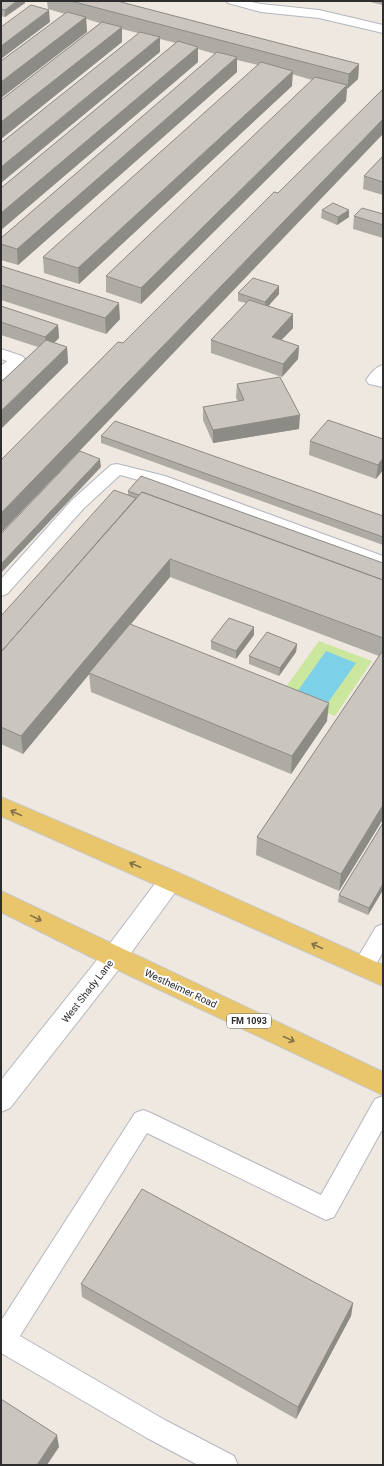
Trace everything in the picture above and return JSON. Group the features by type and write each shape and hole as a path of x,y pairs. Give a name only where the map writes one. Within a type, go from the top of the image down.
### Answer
{"main road":[{"path":"1,806 171,880 373,972"},
{"name":"Westheimer Road","path":"1,901 114,957 383,1084"}],"street":[{"path":"383,370 375,380 383,382"},
{"name":"West Shady Lane","path":"1,1100 114,957 171,880"}],"lane":[{"path":"232,1 262,8 319,14 383,30"},
{"path":"1,354 17,359 1,375"},
{"path":"1,590 78,504 117,469 159,480 383,562"},
{"path":"373,972 383,933"},
{"path":"225,1465 156,1429 2,1340 143,1120 326,1210 383,1106"}],"green space":[{"path":"319,641 372,661 335,716 281,694"}],"water":[{"path":"326,651 356,663 327,704 297,692"}],"building":[{"path":"1,1 17,1 5,10 1,9"},
{"path":"71,1 117,1 359,64 349,74"},
{"path":"31,5 49,10 1,46 1,27"},
{"path":"67,12 86,17 1,82 1,61"},
{"path":"102,22 122,27 1,122 1,100"},
{"path":"140,32 160,37 1,167 1,143"},
{"path":"178,41 198,47 1,213 1,188"},
{"path":"217,52 237,57 17,249 1,244 1,238"},
{"path":"261,62 293,71 78,268 43,257"},
{"path":"315,77 347,85 141,288 106,276"},
{"path":"383,89 383,119 1,513 1,460 118,342 123,343 274,192 278,193"},
{"path":"383,156 383,182 364,176"},
{"path":"333,203 349,210 338,217 322,210"},
{"path":"362,208 383,214 383,225 354,216"},
{"path":"1,266 119,303 105,318 1,285"},
{"path":"253,278 279,286 265,302 238,293"},
{"path":"249,300 293,314 272,337 299,346 283,364 211,340"},
{"path":"1,306 58,325 45,337 1,322"},
{"path":"46,340 67,347 1,411 1,382"},
{"path":"280,377 300,415 213,430 203,407 244,400 237,384"},
{"path":"328,420 383,439 383,458 378,465 310,441"},
{"path":"115,421 383,516 383,537 101,436"},
{"path":"80,451 100,459 1,564 1,534"},
{"path":"141,476 383,563 383,580 142,492 139,495 128,491"},
{"path":"114,490 136,498 1,652 1,616"},
{"path":"142,492 383,580 383,638 170,559 21,736 1,727 1,652"},
{"path":"229,618 254,627 236,651 211,641"},
{"path":"130,624 329,703 292,756 89,673"},
{"path":"267,632 297,644 280,668 249,656"},
{"path":"383,650 383,805 341,874 257,837"},
{"path":"383,823 383,884 369,908 339,895"},
{"path":"142,1189 353,1303 298,1407 81,1284"},
{"path":"1,1399 57,1435 37,1465 1,1465"}]}
